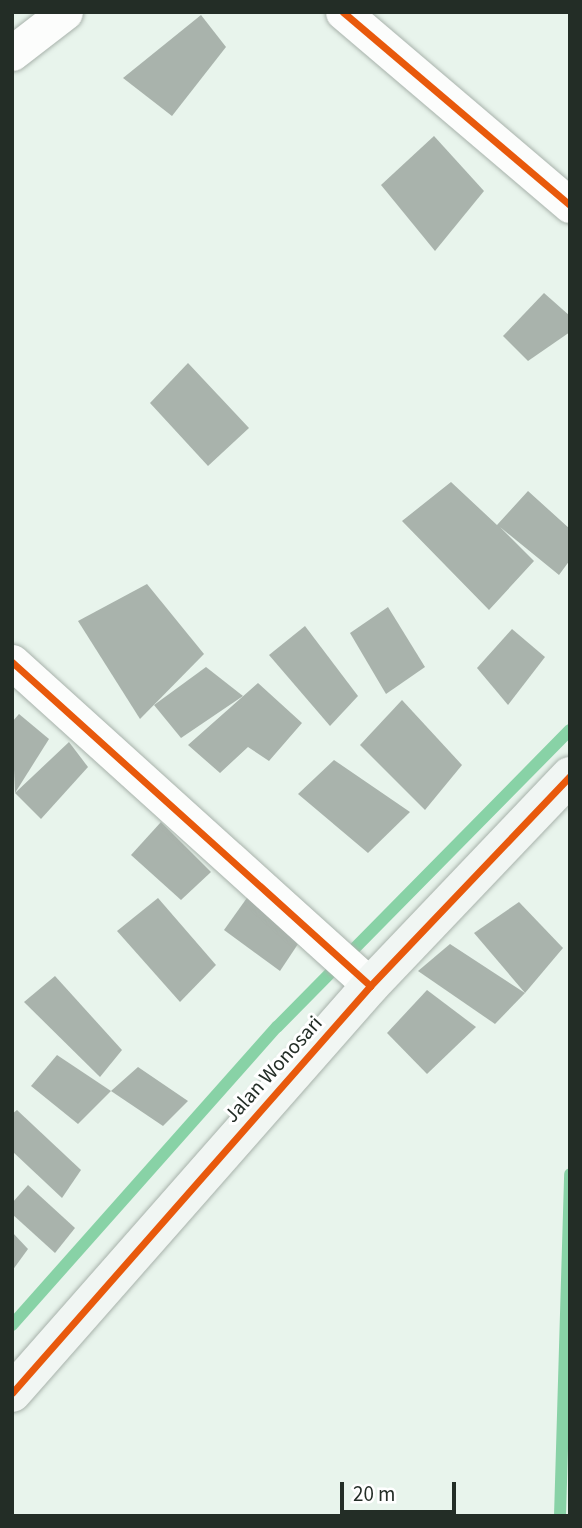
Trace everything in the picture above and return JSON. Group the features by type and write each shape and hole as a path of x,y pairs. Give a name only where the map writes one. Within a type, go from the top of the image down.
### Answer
{"street":[{"path":"12,53 65,12"},
{"path":"343,12 570,205"},
{"path":"12,662 349,968"},
{"name":"Jalan Wonosari","path":"12,1393 349,968 570,776"}],"building":[{"path":"201,15 226,47 172,116 123,78"},
{"path":"434,136 484,191 435,251 381,185"},
{"path":"544,293 570,316 570,332 528,361 503,336"},
{"path":"188,363 249,428 208,466 150,403"},
{"path":"451,482 497,525 528,491 570,529 570,560 559,575 500,527 534,561 489,610 402,521"},
{"path":"147,584 204,654 140,719 78,621"},
{"path":"388,607 425,667 386,694 350,633"},
{"path":"305,626 358,696 330,726 269,655"},
{"path":"512,629 545,657 508,705 477,668"},
{"path":"206,667 243,696 181,738 154,705"},
{"path":"258,683 302,723 269,761 248,747 220,773 188,745"},
{"path":"402,700 462,765 425,810 360,745"},
{"path":"19,714 49,739 15,793 12,722"},
{"path":"69,742 88,767 41,819 15,793"},
{"path":"334,760 410,812 368,853 298,794"},
{"path":"161,822 211,872 181,900 131,855"},
{"path":"249,895 300,941 280,971 224,930"},
{"path":"158,898 216,965 180,1002 117,931"},
{"path":"519,902 563,948 525,993 474,933"},
{"path":"450,944 525,993 495,1024 418,971"},
{"path":"55,976 122,1050 100,1077 24,1002"},
{"path":"427,990 476,1027 427,1074 387,1033"},
{"path":"57,1055 111,1091 78,1124 31,1086"},
{"path":"138,1067 188,1101 163,1126 111,1091"},
{"path":"17,1110 81,1170 62,1198 12,1151 12,1114"},
{"path":"28,1185 75,1228 55,1253 12,1214 12,1203"},
{"path":"12,1232 28,1249 12,1271"}],"waterway":[{"path":"12,1325 277,1027 570,730"},
{"path":"560,1516 570,1174"}],"cycle path":[{"path":"343,12 570,205"},
{"path":"12,662 370,986"},
{"path":"12,1393 370,986 570,776"}]}
